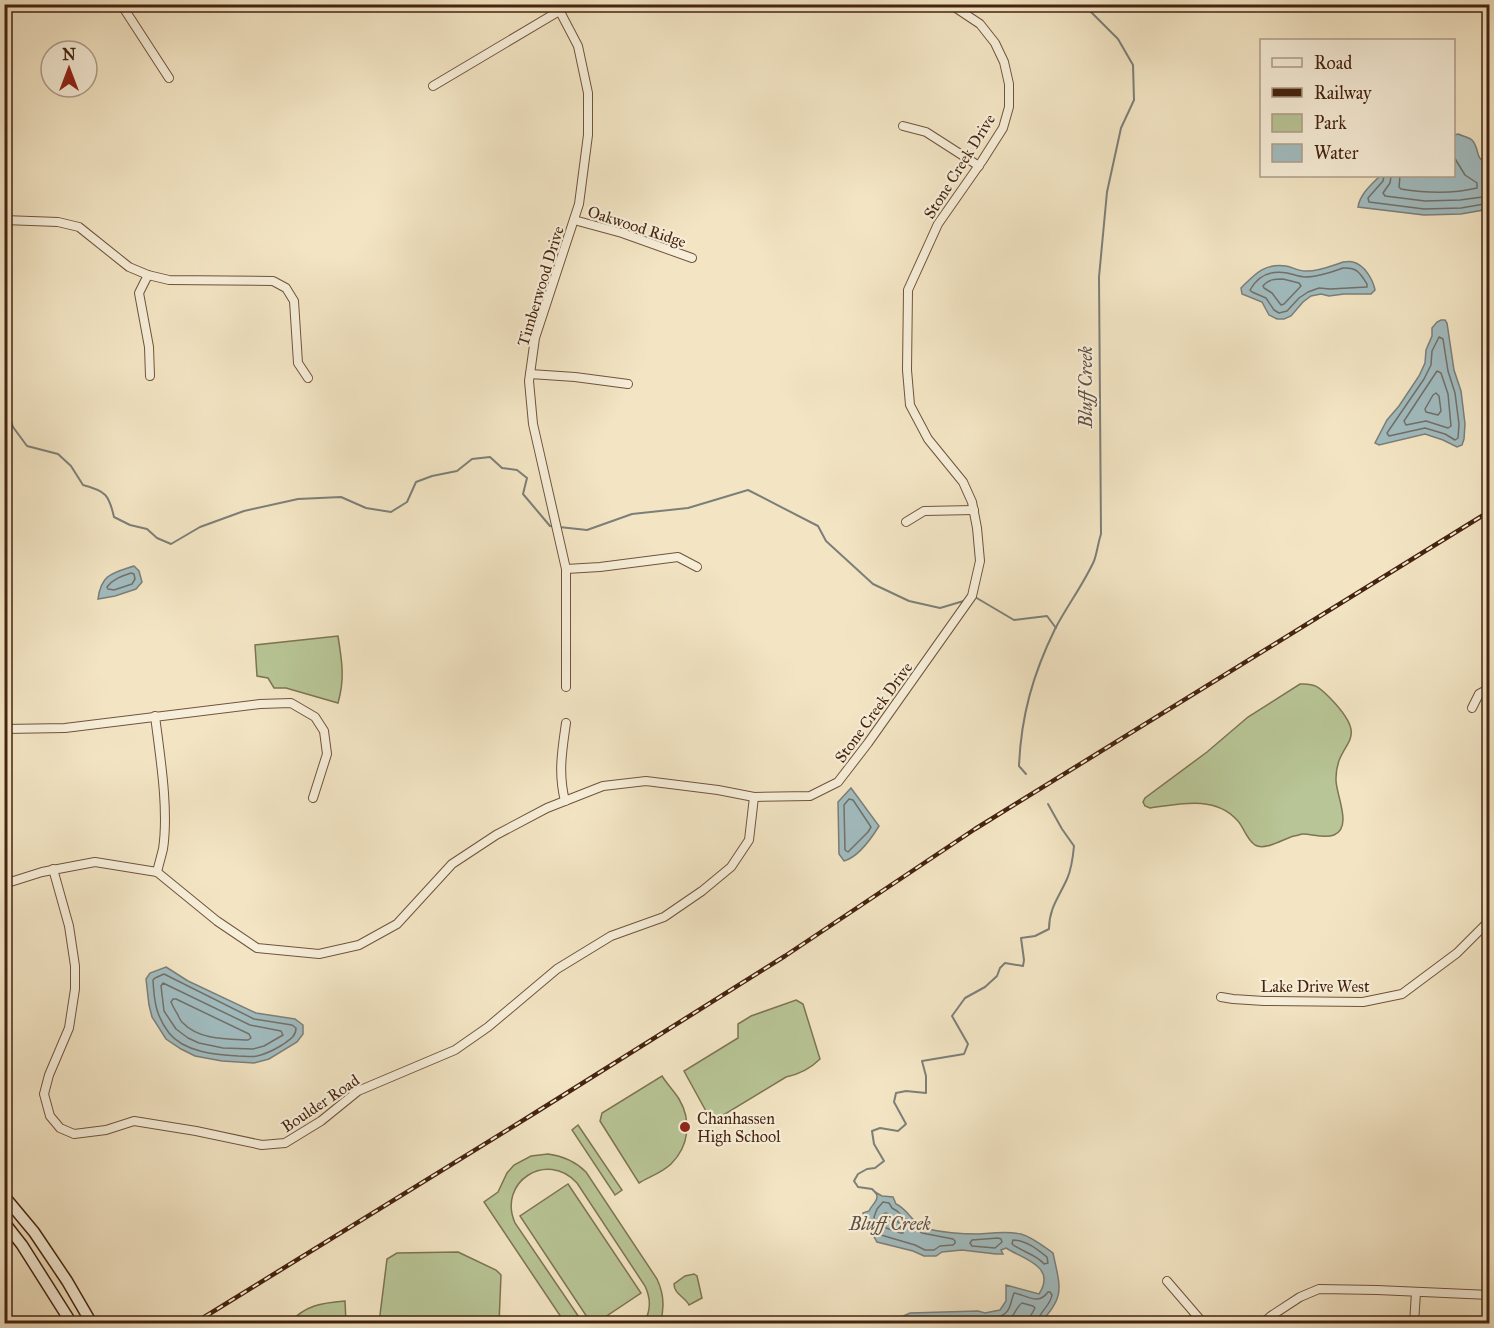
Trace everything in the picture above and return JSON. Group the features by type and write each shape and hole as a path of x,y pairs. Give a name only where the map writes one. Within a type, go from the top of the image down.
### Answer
{"main road":[{"path":"4,1196 34,1232 92,1323"},
{"path":"4,1222 22,1245 72,1323"}],"street":[{"path":"121,4 169,78"},
{"path":"433,86 557,8 571,4"},
{"name":"Stone Creek Drive","path":"157,872 217,921 257,948 319,954 359,945 397,924 452,864 496,835 547,808 603,786 645,781 754,797 810,796 838,782 972,596 980,561 972,502 963,482 928,439 910,405 907,370 908,290 938,224 1003,128 1009,107 1009,84 1004,62 995,44 980,24 950,4"},
{"name":"Timberwood Drive","path":"557,8 578,46 588,93 588,135 579,204 535,338 529,381 533,424 566,570 566,687"},
{"path":"903,126 926,132 979,166"},
{"path":"4,220 58,222 79,227 129,267 148,276 169,280 273,281 286,288 294,301 298,363 308,378"},
{"name":"Oakwood Ridge","path":"574,220 622,233 692,258"},
{"path":"148,276 139,293 149,347 150,376"},
{"path":"530,374 628,384"},
{"path":"906,522 924,511 974,510"},
{"path":"566,570 678,557 697,567"},
{"path":"1472,708 1479,694 1490,688"},
{"path":"4,729 65,728 260,704 291,703 315,717 324,731 327,754 313,798"},
{"path":"4,884 54,869 95,862 157,872 163,847 165,818 155,716"},
{"path":"565,801 560,767 566,723"},
{"name":"Boulder Road","path":"54,869 69,926 75,966 75,989 69,1028 49,1075 44,1094 50,1116 60,1128 74,1134 106,1130 134,1121 262,1145 285,1143 321,1121 358,1091 455,1050 488,1027 557,969 611,936 664,917 702,891 731,867 749,840 754,797"},
{"name":"Lake Drive West","path":"1221,997 1244,1000 1363,1002 1402,994 1457,953 1490,920"},
{"path":"1167,1281 1204,1323"},
{"path":"1262,1323 1300,1297 1319,1289 1490,1295"},
{"path":"1414,1323 1416,1292"}],"green space":[{"path":"338,636 342,678 338,703 286,688 274,688 268,678 257,676 255,645"},
{"path":"1300,684 1310,684 1321,689 1344,714 1350,725 1349,741 1337,767 1336,780 1343,818 1340,831 1326,837 1302,834 1264,847 1255,845 1249,840 1237,820 1218,807 1196,803 1150,808 1145,806 1143,802 1145,798 1207,752 1248,717"},
{"path":"796,1000 803,1004 820,1059 809,1068 786,1077 712,1122 684,1071 738,1038 738,1024 751,1016"},
{"path":"662,1076 683,1107 687,1133 682,1149 671,1164 639,1183 600,1121 602,1113"},
{"path":"578,1125 622,1190 615,1195 572,1130"},
{"path":"548,1154 568,1160 586,1172 657,1279 663,1301 660,1323 644,1323 649,1304 645,1286 577,1183 565,1174 552,1170 539,1170 528,1175 513,1195 511,1208 515,1223 583,1323 565,1323 484,1202 498,1192 507,1173 514,1165 531,1156"},
{"path":"568,1184 641,1293 596,1323 591,1323 520,1216"},
{"path":"458,1252 496,1270 501,1275 499,1323 379,1323 387,1259 397,1253"},
{"path":"694,1274 697,1276 702,1298 689,1305 676,1290 674,1284 685,1276"},
{"path":"345,1301 346,1323 289,1323 314,1306"}],"water":[{"path":"1455,135 1472,140 1479,157 1489,163 1489,209 1461,214 1424,215 1358,207 1363,194 1379,177 1455,177"},
{"path":"1343,262 1353,262 1365,270 1375,290 1371,294 1311,296 1291,316 1277,319 1269,315 1262,302 1242,294 1241,288 1256,274 1272,266 1286,266 1310,271"},
{"path":"1441,320 1447,323 1454,370 1461,391 1465,424 1462,445 1457,447 1425,434 1379,445 1375,443 1387,420 1419,376 1425,363 1432,328"},
{"path":"134,566 139,571 142,582 136,589 98,599 105,579"},
{"path":"851,788 879,826 859,852 844,861 839,854 838,802"},
{"path":"166,967 188,981 256,1013 295,1019 303,1025 303,1034 297,1042 269,1059 254,1063 195,1056 166,1039 152,1017 146,979 150,973"},
{"name":"Bluff Creek","path":"875,1192 882,1196 893,1197 896,1204 919,1225 928,1229 967,1234 1016,1233 1025,1235 1053,1253 1059,1291 1048,1314 1040,1323 888,1323 910,1313 978,1311 985,1313 1000,1310 1006,1301 1006,1285 1039,1294 1044,1277 1036,1265 1006,1248 1001,1250 1003,1254 962,1250 942,1252 936,1256 924,1256 877,1242 863,1213 869,1211 875,1202 877,1195"}],"waterway":[{"name":"Bluff Creek","path":"1026,774 1019,766 1020,748 1025,713 1034,679 1055,629 1094,561 1101,534 1099,277 1107,192 1121,128 1134,100 1133,65 1118,39 1083,4"},
{"path":"4,402 13,427 27,446 58,454 71,466 83,485 97,489 105,495 114,517 130,525 147,529 157,538 171,544 200,527 244,511 298,499 341,497 366,508 391,512 407,502 416,482 457,471 472,459 490,457 502,468 517,470 527,478 523,494 550,526 587,530 632,514 688,508 748,490 818,526 826,541 873,584 909,601 940,608 967,600"},
{"path":"975,597 1014,620 1047,616 1056,628"},
{"name":"Bluff Creek","path":"876,1193 872,1189 858,1187 854,1181 858,1174 875,1168 884,1161 874,1144 872,1131 880,1128 898,1131 906,1124 894,1102 896,1093 906,1091 926,1093 926,1076 922,1061 964,1054 968,1044 952,1016 965,998 985,987 997,976 1005,963 1023,966 1021,938 1035,936 1049,929 1053,909 1070,871 1074,846 1048,804"}],"railway":[{"path":"193,1324 785,956 975,829 1490,511"}],"place":[{"name":"Chanhassen High School","path":"685,1127"}]}
